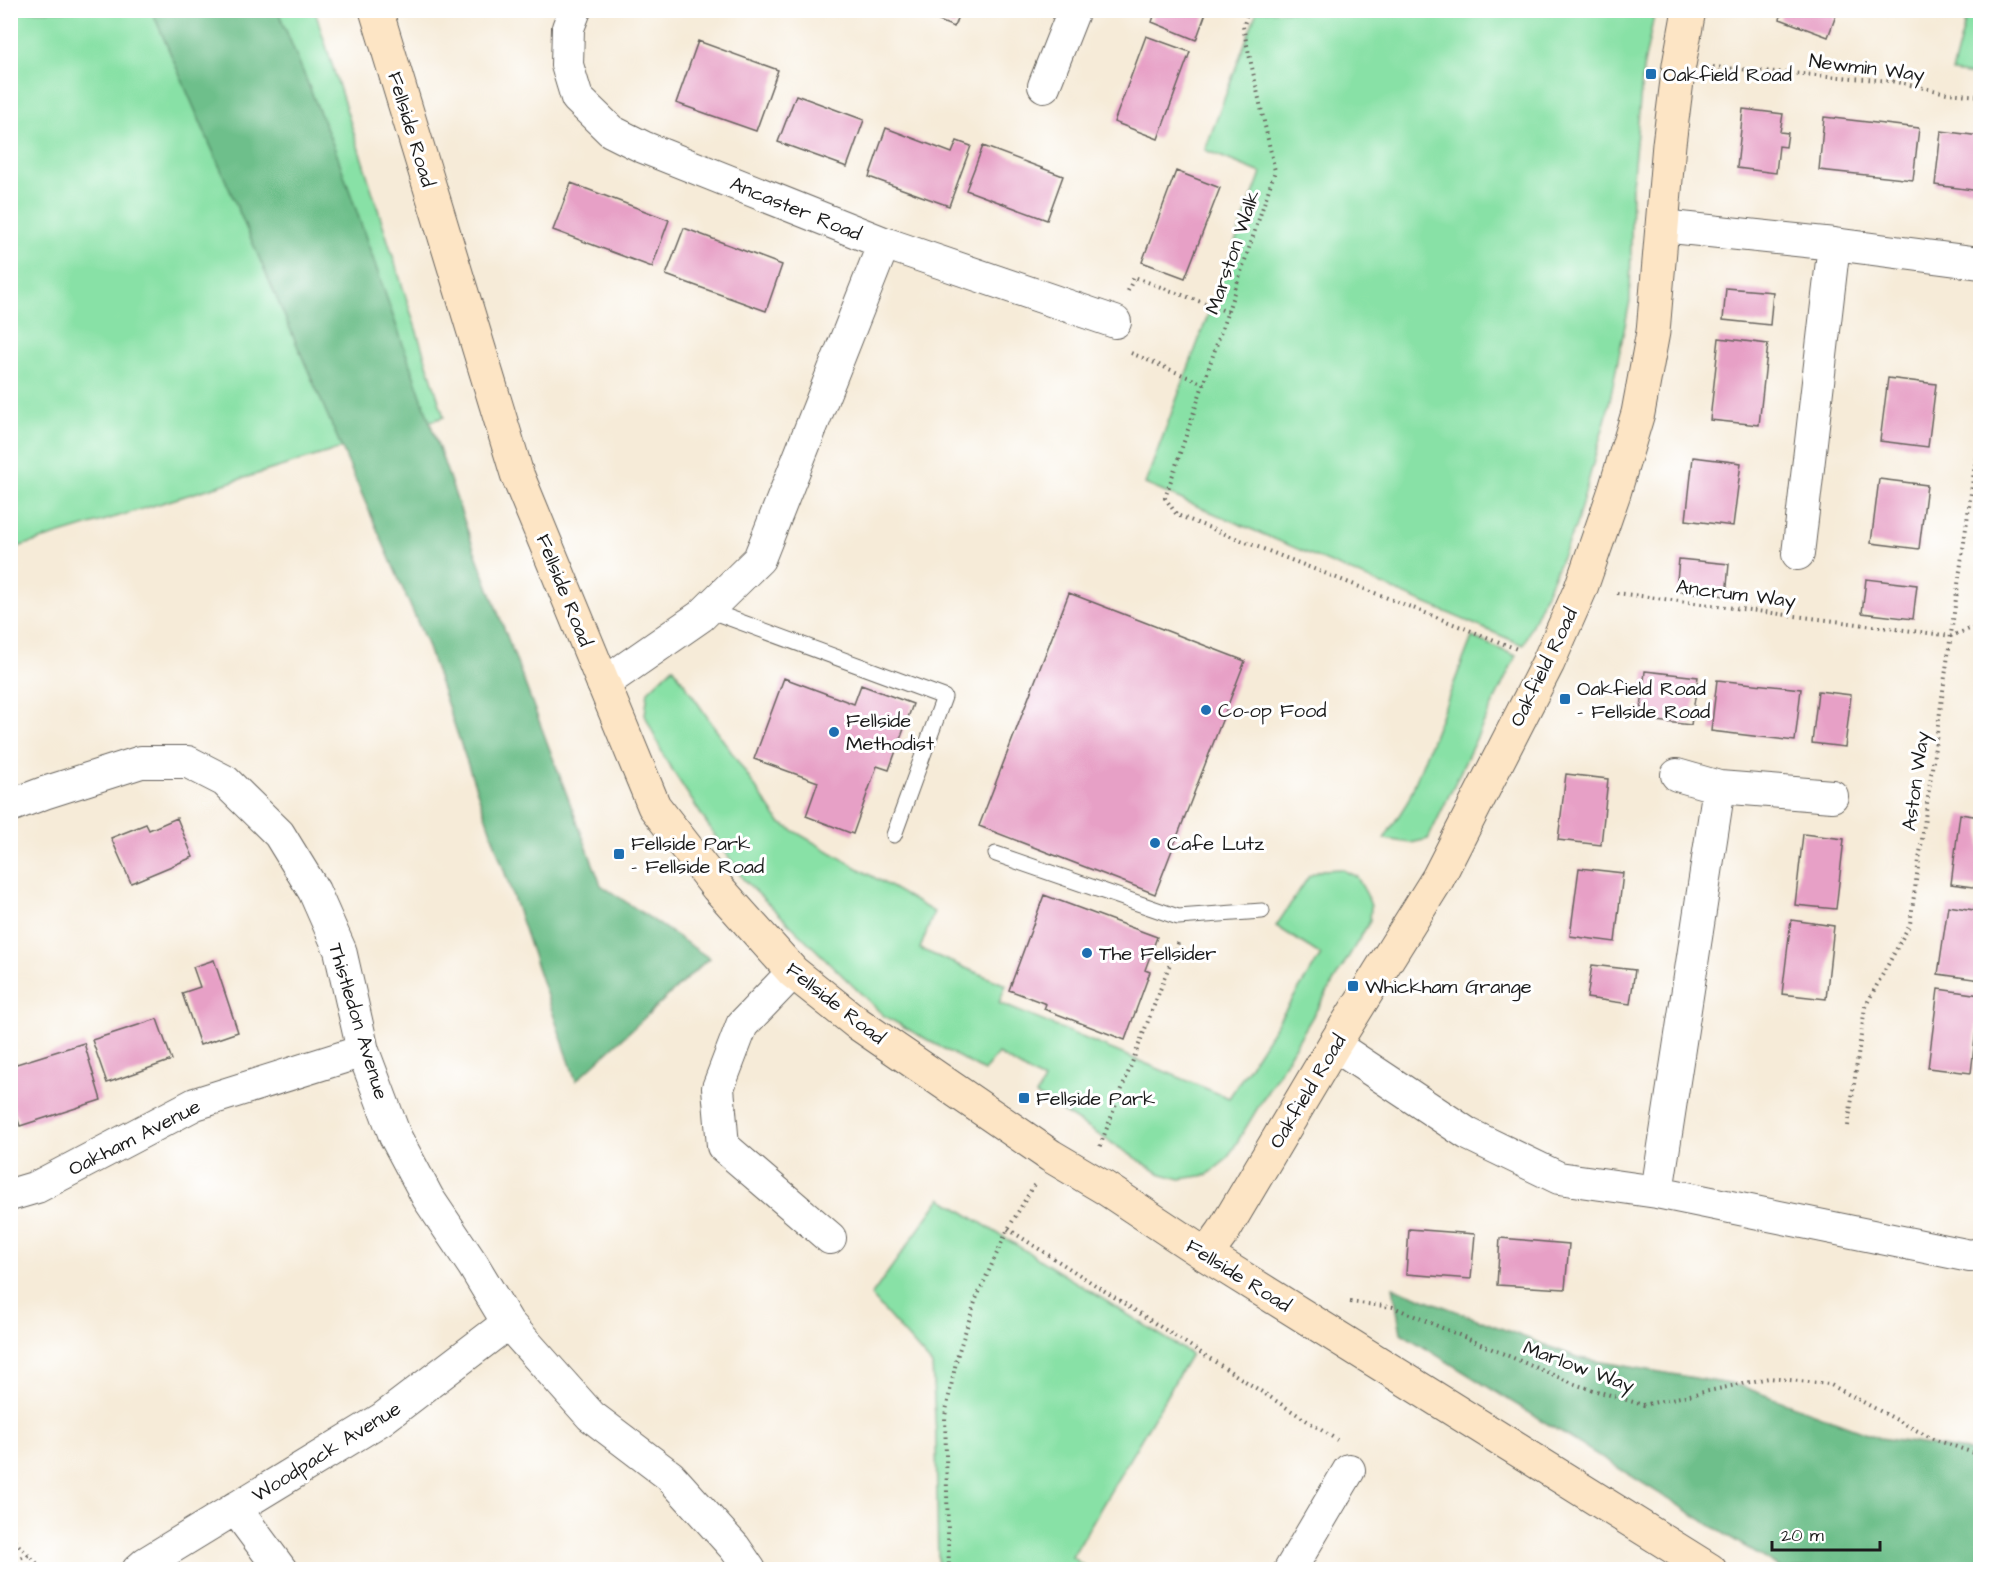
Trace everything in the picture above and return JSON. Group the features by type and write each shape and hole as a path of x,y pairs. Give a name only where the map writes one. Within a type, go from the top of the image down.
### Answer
{"street":[{"name":"Fellside Road","path":"376,10 517,474 654,806 717,887 793,972 857,1023 1051,1156 1710,1569"},
{"name":"Ancaster Road","path":"575,10 568,28 567,65 573,87 577,98 611,131 644,147 884,243 1115,322"},
{"path":"1044,86 1074,10"},
{"name":"Oakfield Road","path":"1206,1255 1223,1232 1334,1045 1438,878 1548,663 1581,588 1614,493 1638,413 1653,332 1679,64 1689,10"},
{"path":"1662,226 1834,244 1980,263"},
{"path":"603,684 708,610 759,560 884,243"},
{"path":"1798,554 1834,244"},
{"name":"Thistledon Avenue","path":"10,806 141,762 189,762 225,781 279,834 314,891 340,950 363,1051 395,1136 428,1198 508,1323 591,1416 670,1476 735,1548 750,1569"},
{"path":"1677,775 1719,787 1832,796"},
{"path":"1657,1192 1719,787"},
{"path":"793,972 742,1025 718,1088 723,1146 831,1238"},
{"path":"1334,1045 1468,1134 1560,1178 1657,1192 1970,1256 1980,1254"},
{"name":"Oakham Avenue","path":"10,1195 37,1186 195,1104 363,1051"},
{"name":"Woodpack Avenue","path":"138,1569 382,1419 508,1323"},
{"path":"1290,1569 1349,1470"},
{"path":"235,1508 281,1569"}],"lane":[{"path":"708,610 944,697 894,836"},
{"path":"996,854 1178,917 1262,911"}],"path":[{"name":"Marston Walk","path":"1249,10 1243,27 1275,171 1165,498 1177,515 1548,663"},
{"name":"Newmin Way","path":"1679,64 1891,81 1947,93 1980,96"},
{"path":"1204,384 1109,343 1115,322 1134,277 1228,312"},
{"name":"Aston Way","path":"1848,1126 1865,1007 1910,924 1980,429"},
{"name":"Ancrum Way","path":"1581,588 1951,636 1980,625"},
{"path":"1087,1177 1188,916"},
{"path":"949,1569 945,1416 957,1357 976,1299 1008,1229 1051,1156"},
{"path":"1008,1229 1359,1455 1349,1470"},
{"name":"Marlow Way","path":"1339,1301 1393,1308 1577,1385 1644,1405 1769,1378 1830,1384 1933,1439 1980,1455"},
{"path":"10,1537 44,1569"},
{"path":"10,1562 29,1554"}],"green space":[{"path":"11,11 315,11 444,417 11,549"},
{"path":"152,11 278,11 336,152 474,549 601,885 709,958 576,1081 426,642"},
{"path":"1257,11 1655,11 1643,69 1632,185 1630,301 1607,414 1576,525 1523,645 1145,484 1261,173 1205,150"},
{"path":"1968,11 1980,11 1980,76 1952,72"},
{"path":"1472,637 1516,656 1428,839 1411,843 1384,839 1408,801"},
{"path":"673,667 780,823 934,912 920,949 1006,985 999,1003 1229,1098 1321,955 1276,926 1309,876 1322,870 1341,869 1357,877 1371,906 1370,921 1227,1159 1207,1175 1180,1179 1159,1173 1036,1095 1044,1081 998,1054 984,1071 884,1016 743,879 665,759 645,715 648,691"},
{"path":"941,1198 1191,1354 1072,1557 1088,1569 938,1569 936,1435 932,1365 871,1296"},
{"path":"1393,1287 1579,1358 1741,1386 1880,1438 1980,1453 1980,1569 1781,1569 1401,1333"}],"building":[{"path":"912,10 960,10 954,27"},
{"path":"1156,10 1207,10 1196,40 1152,22"},
{"path":"1783,10 1838,10 1828,37 1780,19"},
{"path":"1146,36 1190,52 1158,139 1114,122"},
{"path":"698,41 778,70 756,131 676,103"},
{"path":"796,95 864,120 847,167 778,142"},
{"path":"1743,109 1783,114 1780,132 1788,133 1786,147 1779,146 1776,173 1737,168"},
{"path":"1824,117 1919,128 1913,180 1819,170"},
{"path":"886,128 952,153 957,141 971,146 949,206 869,177"},
{"path":"1941,131 1980,136 1980,191 1935,185"},
{"path":"983,146 1063,176 1047,220 966,190"},
{"path":"1176,171 1220,188 1185,278 1142,262"},
{"path":"571,183 669,220 652,267 553,230"},
{"path":"684,228 782,265 766,311 666,275"},
{"path":"1726,288 1773,292 1770,325 1723,320"},
{"path":"1719,338 1768,344 1759,425 1710,420"},
{"path":"1888,378 1936,384 1928,447 1880,441"},
{"path":"1693,457 1741,463 1733,526 1686,520"},
{"path":"1879,479 1927,485 1919,549 1871,543"},
{"path":"1679,559 1729,564 1726,596 1676,591"},
{"path":"1866,579 1917,585 1913,619 1862,613"},
{"path":"1069,593 1245,661 1155,894 979,826"},
{"path":"1645,671 1698,677 1691,725 1640,719"},
{"name":"Fellside Methodist","path":"784,678 854,704 861,685 913,704 889,770 877,766 853,834 806,816 818,782 754,759"},
{"path":"1717,680 1801,689 1795,741 1711,731"},
{"path":"1818,691 1851,695 1845,747 1812,743"},
{"path":"1566,774 1608,779 1601,845 1558,840"},
{"path":"1960,814 1980,817 1980,888 1951,884"},
{"path":"177,818 193,857 131,883 111,838 146,824 149,830"},
{"path":"1803,834 1844,839 1836,909 1795,905"},
{"path":"1579,868 1623,873 1615,942 1570,936"},
{"name":"The Fellsider","path":"1044,895 1157,937 1145,970 1150,972 1125,1040 1044,1009 1046,1004 1009,990"},
{"path":"1948,906 1980,911 1980,980 1938,974"},
{"path":"1791,920 1834,926 1826,999 1782,994"},
{"path":"214,960 238,1032 200,1045 182,993 200,987 193,967"},
{"path":"1592,965 1635,970 1630,1004 1587,998"},
{"path":"1938,989 1980,995 1971,1073 1928,1068"},
{"path":"157,1019 172,1060 107,1083 92,1040"},
{"path":"84,1043 101,1100 20,1126 10,1097 10,1066"},
{"path":"1409,1229 1475,1234 1471,1279 1406,1274"},
{"path":"1500,1238 1569,1244 1565,1289 1497,1285"}],"place":[{"name":"Oakfield Road","path":"1651,74"},
{"name":"Oakfield Road - Fellside Road","path":"1565,699"},
{"name":"Co-op Food","path":"1206,710"},
{"name":"Fellside Methodist","path":"834,732"},
{"name":"Cafe Lutz","path":"1155,843"},
{"name":"Fellside Park - Fellside Road","path":"619,854"},
{"name":"The Fellsider","path":"1087,953"},
{"name":"Whickham Grange","path":"1353,986"},
{"name":"Fellside Park","path":"1024,1098"}]}
